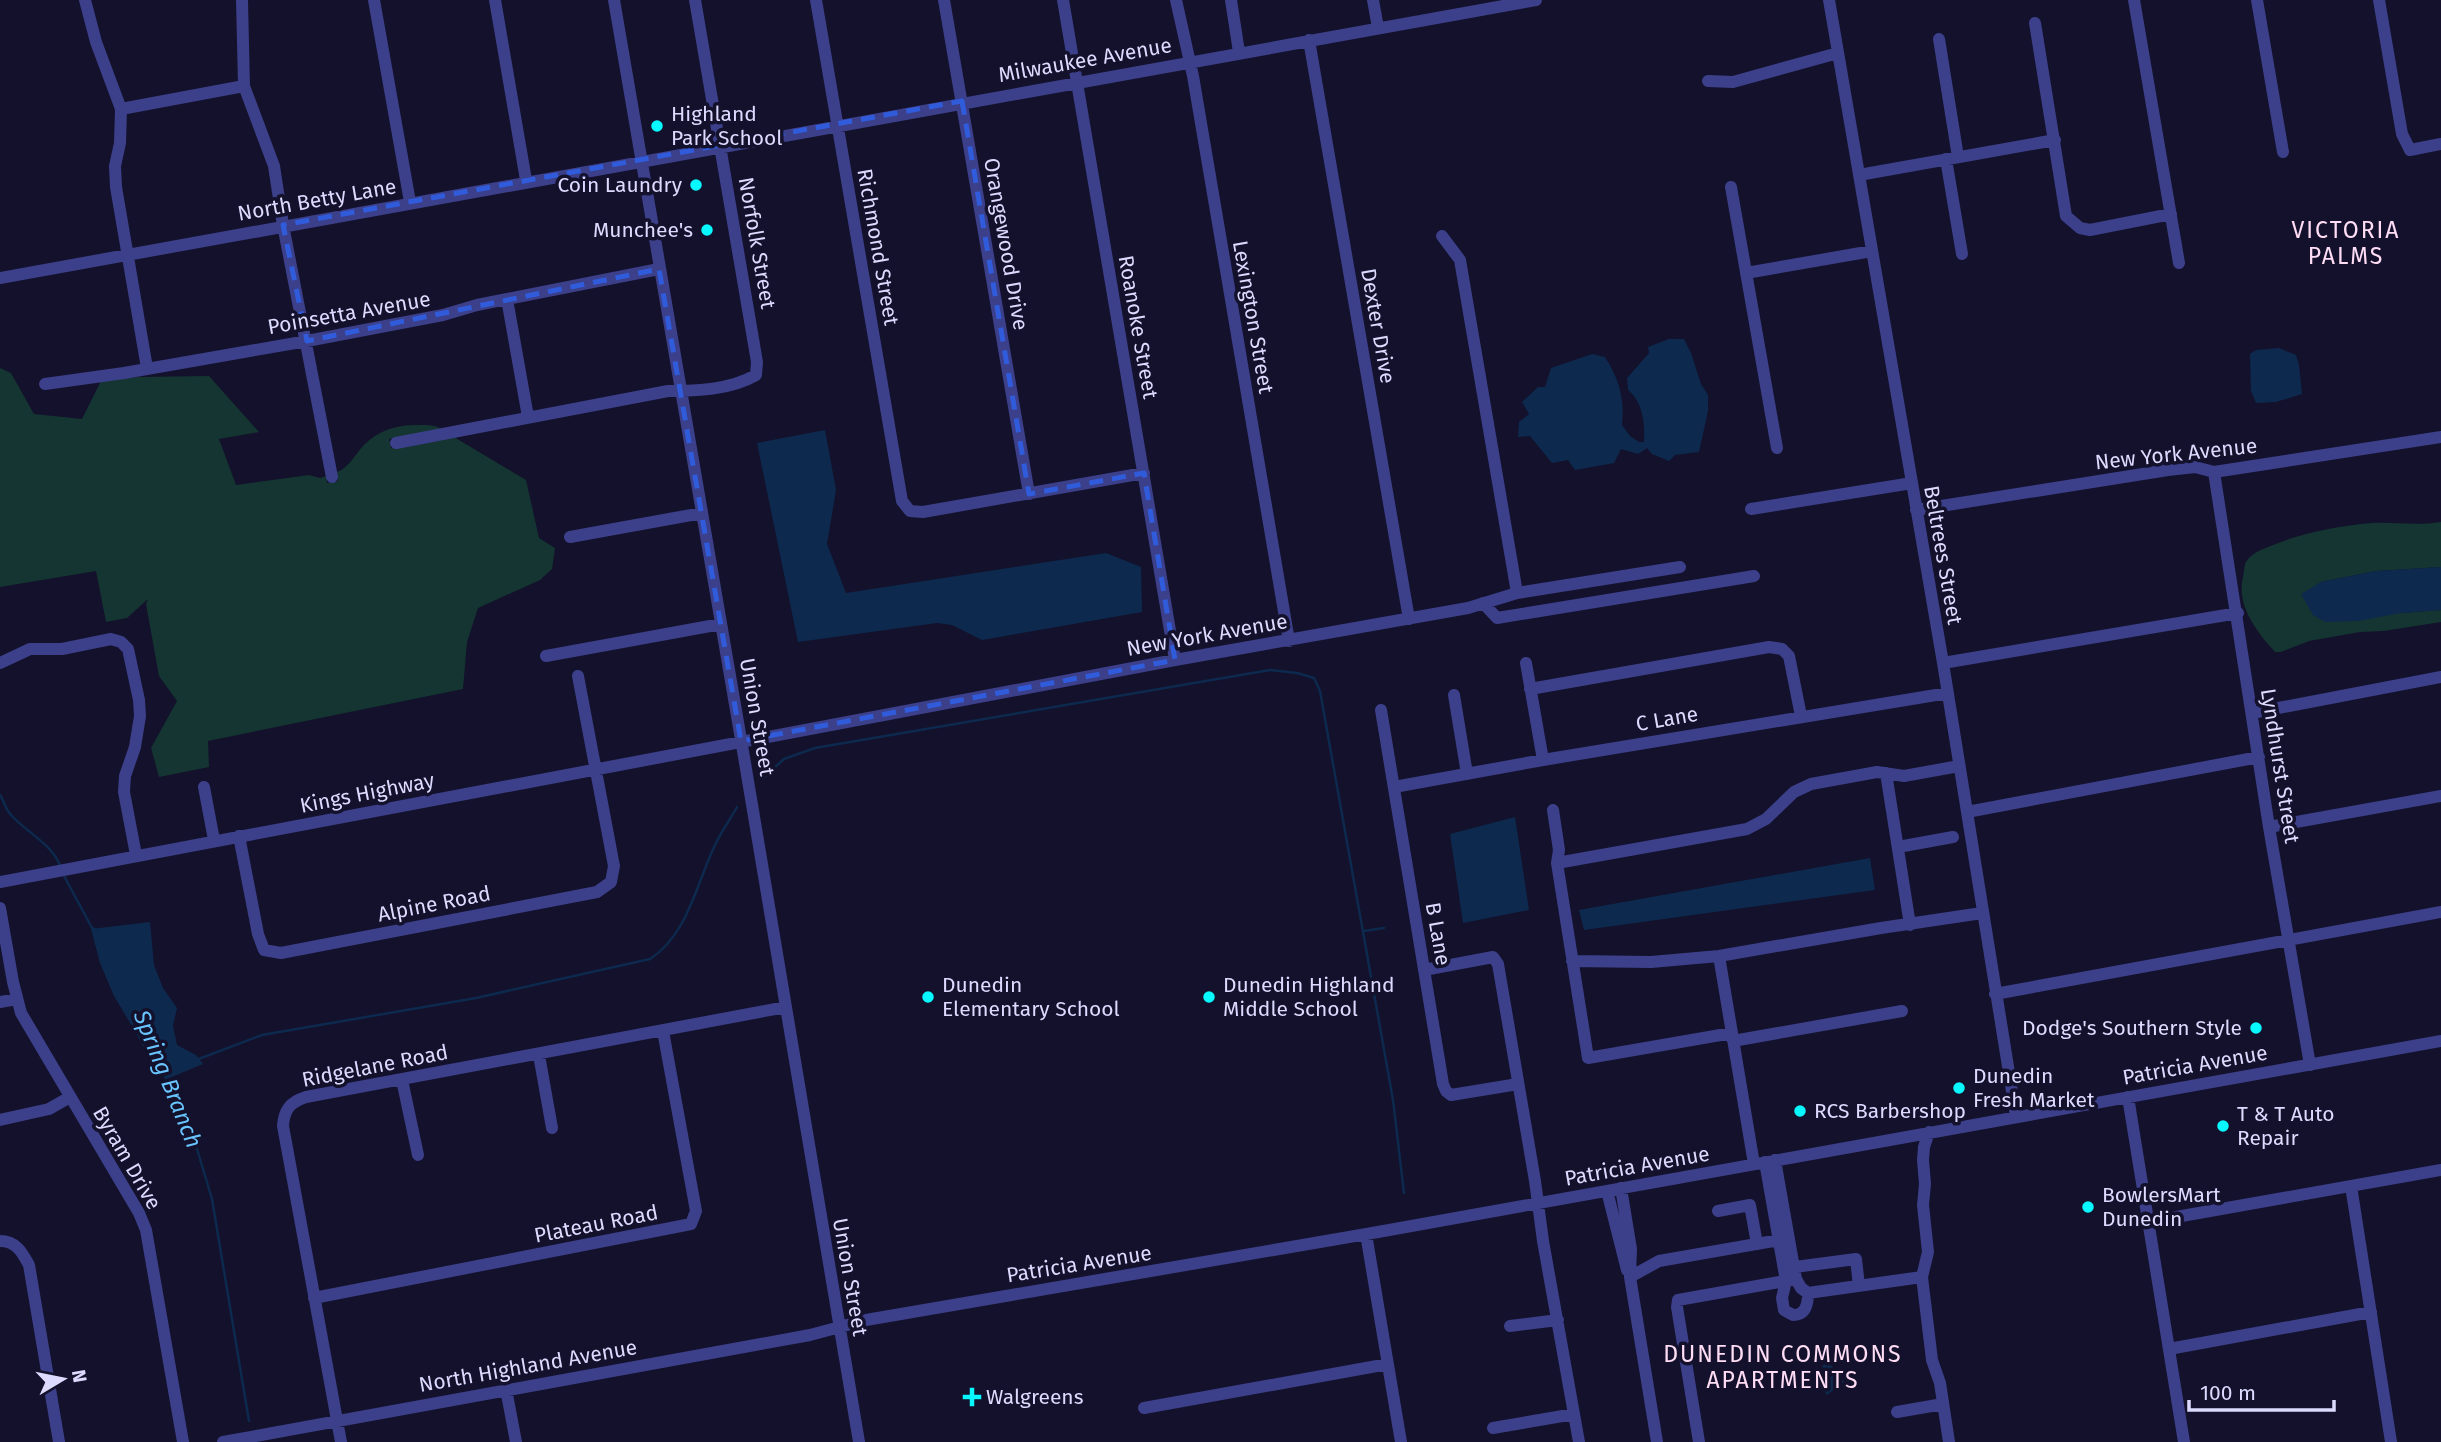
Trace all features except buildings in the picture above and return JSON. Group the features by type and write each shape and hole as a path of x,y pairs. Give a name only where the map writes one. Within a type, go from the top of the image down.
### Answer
{"street":[{"path":"85,0 96,42 121,109 120,144 115,166 116,187 147,368"},
{"path":"242,0 244,86 274,166 332,477"},
{"path":"374,0 410,202"},
{"path":"495,0 526,180"},
{"name":"Union Street","path":"614,0 859,1442"},
{"name":"Norfolk Street","path":"681,390 743,383 756,375 757,362 695,0"},
{"name":"Richmond Street","path":"817,0 902,501 909,510 923,512 1029,494"},
{"name":"Orangewood Drive","path":"944,0 1029,494"},
{"name":"Roanoke Street","path":"1063,0 1175,660"},
{"name":"Lexington Street","path":"1176,0 1193,76 1289,640"},
{"path":"1231,0 1240,52"},
{"path":"1373,0 1378,28"},
{"name":"Milwaukee Avenue","path":"641,160 1536,0"},
{"name":"Beltrees Street","path":"1829,0 1943,663 2016,1116"},
{"path":"2134,0 2179,263"},
{"path":"2257,0 2283,152"},
{"path":"2379,0 2402,134 2410,150 2441,144"},
{"path":"2035,23 2066,216 2080,228 2090,230 2171,214"},
{"path":"1939,39 1962,254"},
{"name":"Dexter Drive","path":"1309,40 1409,618"},
{"path":"1708,82 1733,82 1838,53"},
{"path":"121,109 244,86"},
{"path":"1859,175 2055,140"},
{"name":"North Betty Lane","path":"0,278 641,160"},
{"path":"1731,187 1777,448"},
{"path":"1442,236 1460,260 1517,593"},
{"path":"1746,273 1872,250"},
{"name":"Poinsetta Avenue","path":"44,384 307,341 659,270"},
{"path":"507,299 528,417"},
{"path":"396,443 681,390"},
{"name":"New York Avenue","path":"1916,510 2168,470 2195,467 2214,472 2441,437"},
{"name":"Lyndhurst Street","path":"2214,472 2238,613 2269,827 2310,1065"},
{"path":"1029,494 1144,473"},
{"path":"1751,509 1912,483"},
{"path":"570,537 702,513"},
{"name":"New York Avenue","path":"741,741 1468,608 1517,593 1679,567"},
{"path":"1483,603 1497,618 1754,576"},
{"path":"1943,663 2238,613"},
{"path":"546,656 721,624"},
{"path":"0,663 30,649 62,649 111,639 121,642 128,649 140,716 135,747 125,776 124,792 136,855"},
{"path":"1530,689 1769,647 1782,649 1789,656 1801,716"},
{"path":"1526,663 1543,760"},
{"path":"578,676 595,770"},
{"path":"2252,713 2441,677"},
{"name":"C Lane","path":"1394,787 1948,693"},
{"path":"1454,695 1467,774"},
{"name":"B Lane","path":"1381,710 1443,1084 1451,1095 1518,1084"},
{"name":"Kings Highway","path":"0,881 741,741"},
{"path":"1967,812 2259,757"},
{"path":"1557,863 1747,829 1758,825 1802,787 1877,772 1904,776 1959,766"},
{"name":"Alpine Road","path":"239,836 258,934 264,950 281,953 597,892 605,888 611,882 614,866 595,770"},
{"path":"1886,773 1910,925"},
{"path":"204,787 214,841"},
{"path":"2269,827 2441,796"},
{"path":"1553,810 1559,850 1557,863 1588,1058 1902,1011"},
{"path":"1898,847 1953,837"},
{"name":"Byram Drive","path":"0,908 17,999 29,1029 139,1213 146,1230 183,1442"},
{"path":"1995,994 2441,912"},
{"path":"1572,961 1651,962 1719,956 1982,914"},
{"path":"1719,956 1732,1037 1792,1276 1808,1293 1922,1277"},
{"path":"1424,970 1493,957 1499,964 1578,1442"},
{"path":"0,1002 17,999"},
{"name":"Ridgelane Road","path":"341,1442 283,1126 288,1106 306,1097 786,1007"},
{"name":"Plateau Road","path":"314,1298 691,1224 696,1211 663,1031"},
{"name":"Patricia Avenue","path":"839,1327 866,1320 1366,1234 2441,1041"},
{"path":"539,1055 552,1128"},
{"path":"402,1080 418,1155"},
{"path":"0,1120 49,1109 70,1097"},
{"path":"2128,1097 2184,1442"},
{"path":"1929,1132 1923,1153 1923,1205 1928,1252 1922,1277 1932,1360 1940,1383 1949,1442"},
{"path":"2148,1222 2441,1170"},
{"path":"2351,1186 2388,1441"},
{"path":"1614,1189 1631,1249 1630,1277 1657,1442"},
{"path":"1614,1189 1623,1261 1630,1277"},
{"path":"1718,1211 1750,1205 1757,1244"},
{"path":"1366,1234 1401,1442"},
{"path":"1630,1277 1659,1261 1784,1239"},
{"path":"0,1241 16,1245 29,1265 59,1442"},
{"path":"1631,1249 1659,1261"},
{"path":"1699,1442 1678,1300 1792,1276 1856,1259 1859,1286"},
{"path":"1792,1276 1782,1305 1788,1314 1802,1313 1806,1308 1808,1293"},
{"path":"2169,1349 2371,1312"},
{"path":"1510,1326 1558,1320"},
{"name":"North Highland Avenue","path":"223,1442 839,1327"},
{"path":"1144,1408 1388,1364"},
{"path":"506,1389 516,1442"},
{"path":"1897,1412 1943,1404"},
{"path":"1493,1427 1574,1414"}],"highlighted area":[{"path":"962,101 1029,494 1144,473 1175,660 741,741 659,269 307,341 283,225"}],"green space":[{"path":"0,368 11,373 34,414 82,419 101,381 138,377 209,376 259,432 219,439 236,485 309,475 320,478 326,476 327,483 338,481 337,472 348,464 369,440 381,433 408,425 439,427 442,429 389,439 391,448 454,437 526,480 539,538 555,548 552,569 540,580 478,608 467,642 463,689 208,741 209,767 159,777 151,748 177,701 159,676 146,604 148,599 127,618 106,622 96,571 0,587"},
{"path":"2441,522 2441,567 2376,571 2321,582 2401,613 2441,610 2441,622 2309,641 2275,652 2261,636 2245,608 2242,588 2245,565 2258,551 2297,536 2334,528 2372,523"}],"water":[{"path":"1669,339 1684,339 1701,384 1708,395 1708,411 1699,452 1675,455 1669,461 1652,454 1647,448 1638,454 1621,449 1614,463 1575,470 1568,460 1552,463 1530,436 1518,437 1519,422 1529,414 1522,402 1538,387 1545,387 1551,368 1592,354 1605,357 1614,373 1622,398 1622,425 1630,436 1644,442 1642,414 1637,401 1628,390 1627,378 1649,353 1648,347"},
{"path":"2279,348 2296,355 2302,394 2276,402 2256,403 2251,391 2250,354 2256,350"},
{"path":"825,430 836,490 827,544 846,593 1106,553 1141,567 1142,612 982,640 952,625 937,623 798,642 757,443"},
{"path":"2441,567 2441,610 2401,613 2358,621 2325,622 2313,615 2301,594 2321,582 2376,571"},
{"path":"1515,817 1529,910 1463,923 1450,834"},
{"path":"1870,858 1875,890 1584,930 1579,910"},
{"path":"150,922 154,965 163,988 177,1008 173,1026 177,1045 196,1055 203,1064 167,1079 154,1068 114,996 100,963 91,929"},
{"path":"1828,1361 1844,1382 1827,1395 1822,1388 1828,1384 1824,1378 1828,1374 1822,1366"}],"waterway":[{"path":"762,779 784,759 815,748 1270,670 1314,678 1320,691 1393,1100 1404,1193"},
{"name":"Spring Branch","path":"0,795 9,813 46,845 61,868"},
{"path":"196,1060 262,1035 476,998 650,959 674,936 683,921 717,841 737,807"},
{"name":"Spring Branch","path":"63,874 92,928 97,930"},
{"path":"1364,931 1384,928"},
{"name":"Spring Branch","path":"165,1076 191,1129 212,1199 249,1421"}],"place":[{"name":"Highland Park School","path":"657,126"},
{"name":"Coin Laundry","path":"696,185"},
{"name":"Munchee's","path":"707,230"},
{"name":"Dunedin Elementary School","path":"928,997"},
{"name":"Dunedin Highland Middle School","path":"1209,997"},
{"name":"Dodge's Southern Style","path":"2256,1028"},
{"name":"Dunedin Fresh Market","path":"1959,1088"},
{"name":"RCS Barbershop","path":"1800,1111"},
{"name":"T & T Auto Repair","path":"2223,1126"},
{"name":"BowlersMart Dunedin","path":"2088,1207"},
{"name":"Walgreens","path":"972,1397"}],"district":[{"name":"VICTORIA PALMS","path":"2346,243"},
{"name":"DUNEDIN COMMONS APARTMENTS","path":"1783,1367"}]}
